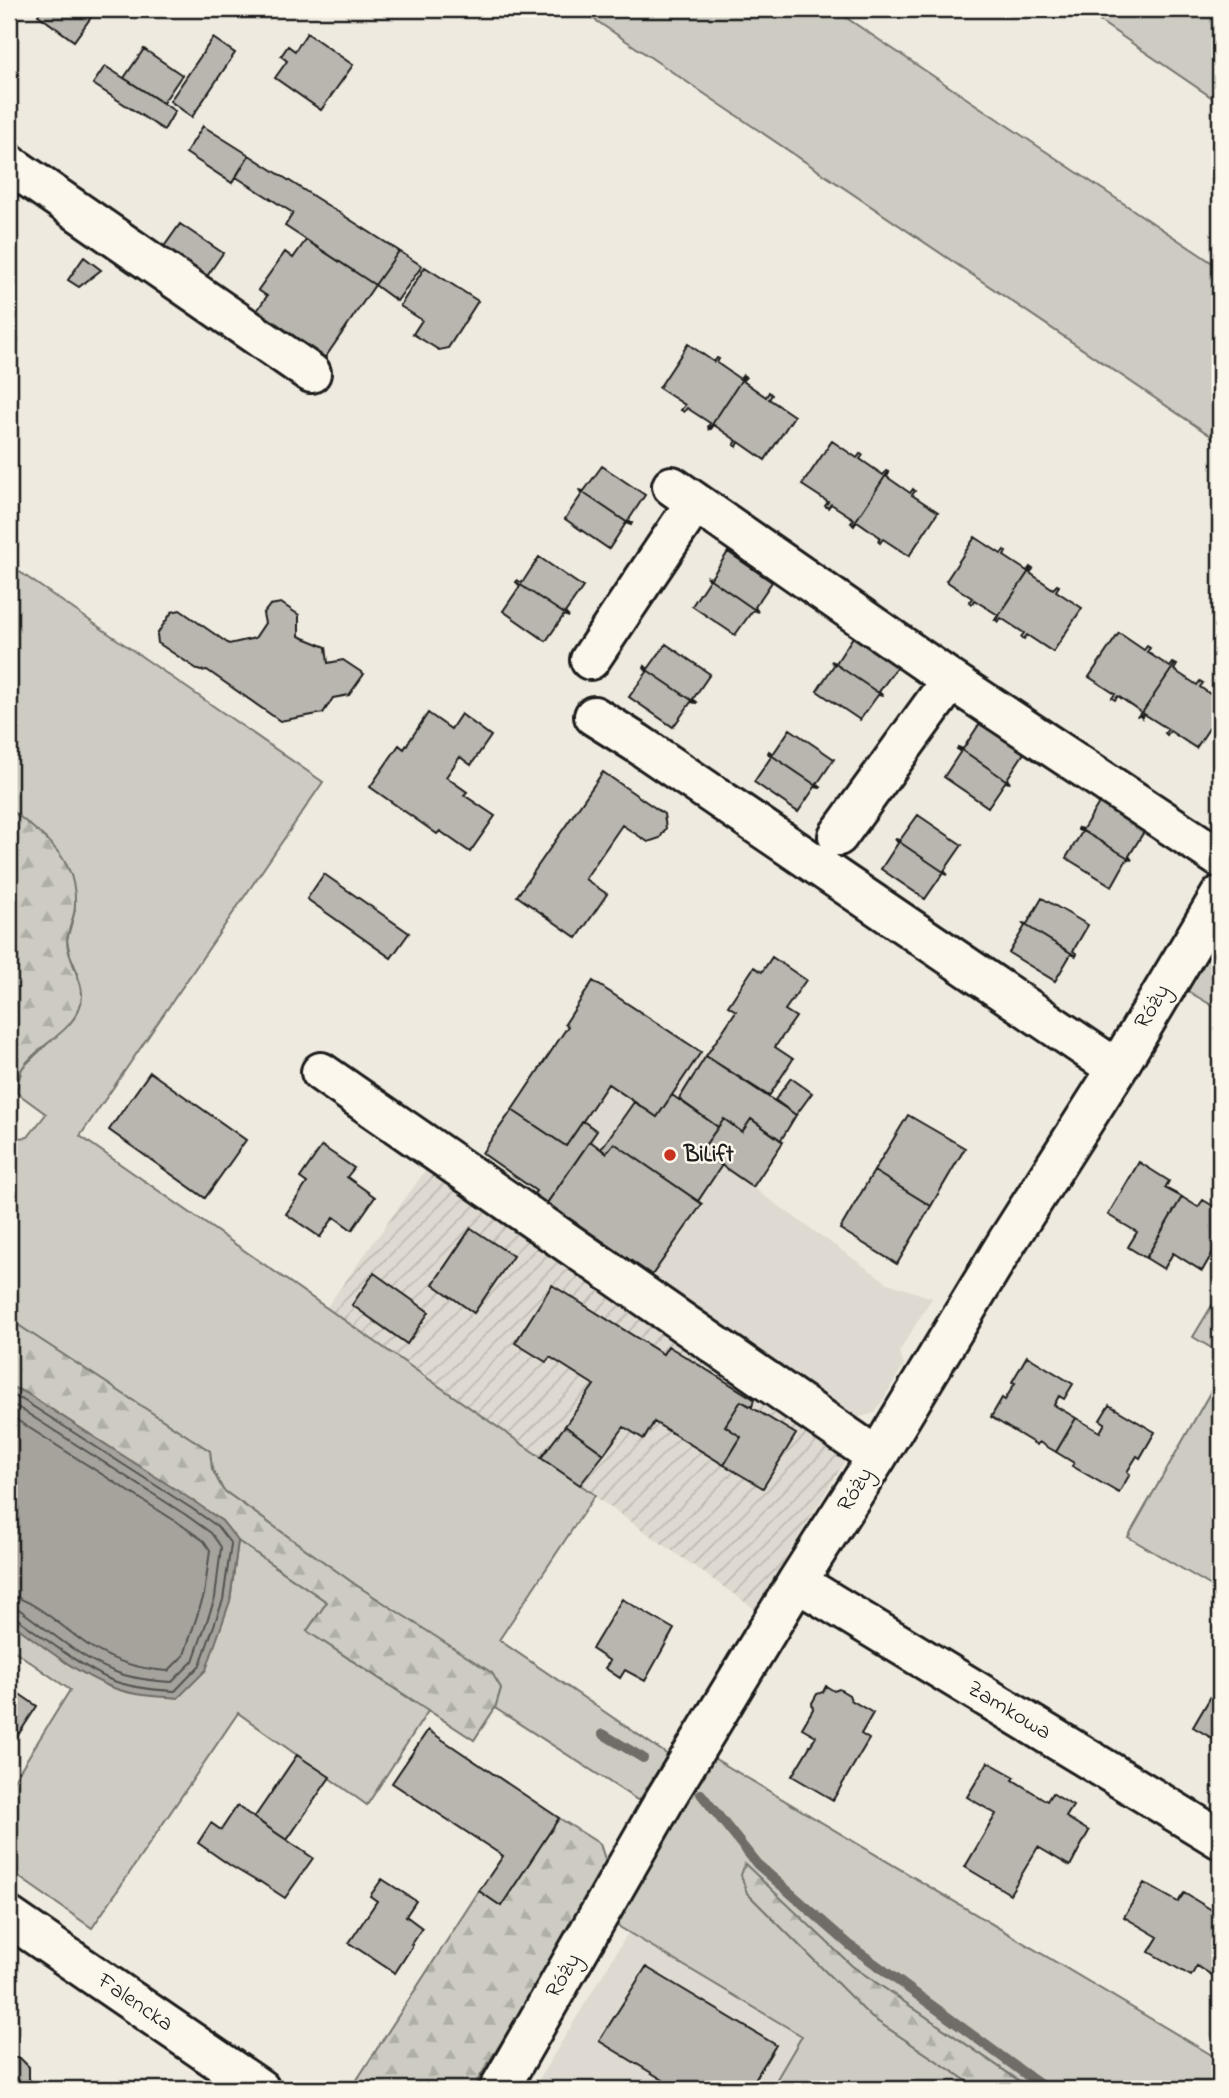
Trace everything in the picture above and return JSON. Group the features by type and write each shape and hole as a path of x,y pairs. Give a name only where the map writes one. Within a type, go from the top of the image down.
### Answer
{"street":[{"path":"9,164 312,373"},
{"path":"590,660 683,495 951,680 1220,858"},
{"path":"838,836 951,680"},
{"path":"594,716 1117,1069"},
{"name":"Róży","path":"499,2089 667,1796 1005,1245 1117,1069 1220,896"},
{"path":"321,1072 877,1457"},
{"name":"Zamkowa","path":"797,1583 1220,1839"},
{"name":"Falencka","path":"9,1917 260,2089"}],"shaded area":[{"path":"593,981 706,1056 679,1099 718,1127 701,1151 888,1283 932,1298 899,1352 904,1365 875,1413 853,1419 548,1203 529,1201 536,1190 482,1153 568,1027 565,1024"},
{"path":"431,1163 813,1433 845,1461 755,1609 326,1308"},
{"path":"628,1933 803,2036 771,2089 533,2089"}],"green space":[{"path":"579,9 833,9 1220,268 1220,442"},
{"path":"1082,9 1216,9 1220,12 1220,103"},
{"path":"11,566 323,782 80,1136 595,1495 499,1640 668,1755 639,1801 495,1708 501,1688 452,1648 356,1585 223,1490 212,1469 210,1451 9,1319 9,1132 18,1138 28,1137 46,1114 16,1092 22,1068 74,1018 78,974 67,940 75,910 46,839 9,808"},
{"path":"9,808 56,849 70,873 75,905 67,942 82,992 79,1009 68,1026 29,1059 21,1070 16,1092 9,1087"},
{"path":"1220,919 1220,1010 1179,986"},
{"path":"1220,1292 1220,1353 1193,1337"},
{"path":"9,1319 210,1451 212,1469 223,1490 356,1585 492,1673 501,1688 495,1708 474,1740 307,1631 327,1602 238,1541 222,1521 26,1393 9,1386"},
{"path":"1211,1391 1220,1397 1220,1591 1128,1537"},
{"path":"238,1541 327,1602 307,1631 428,1711 367,1805 238,1713 92,1928 9,1870 9,1788 70,1690 9,1647 9,1621 77,1669 110,1687 230,1601"},
{"path":"712,1757 1220,2060 1220,2089 1031,2089 852,1966 745,1865 747,1893 871,2017 979,2089 771,2089 802,2036 611,1922"},
{"path":"559,1818 600,1844 609,1871 472,2089 351,2089 479,1891 501,1905"},
{"path":"745,1864 852,1966 1031,2089 979,2089 871,2017 747,1893 741,1875"}],"water":[{"path":"9,1386 26,1393 195,1502 222,1521 238,1541 230,1601 206,1670 178,1698 134,1694 109,1686 70,1665 9,1621"}],"building":[{"path":"42,9 97,9 74,41 38,15"},
{"path":"307,33 353,65 321,110 275,78 287,61 281,56 288,46 295,51"},
{"path":"213,38 235,53 192,117 170,101"},
{"path":"144,49 182,75 163,103 124,78"},
{"path":"105,66 175,111 164,130 93,84"},
{"path":"203,126 249,155 232,183 186,153"},
{"path":"249,155 399,251 375,285 285,226 293,213 236,177"},
{"path":"180,224 223,253 201,285 158,255"},
{"path":"306,240 375,285 320,365 252,318 267,296 258,290 285,252 293,258"},
{"path":"399,251 422,266 397,301 375,285"},
{"path":"84,257 101,270 79,287 68,280"},
{"path":"425,267 478,301 448,348 439,350 413,334 422,320 400,306"},
{"path":"9,334 18,340 9,354"},
{"path":"688,344 714,362 719,359 717,363 740,379 744,376 709,429 710,423 687,408 684,412 681,410 685,405 659,388"},
{"path":"744,376 746,377 743,381 766,397 769,392 772,395 769,399 794,416 765,460 739,442 737,447 734,445 737,441 714,425 709,429"},
{"path":"832,441 857,458 860,454 863,455 860,459 883,475 888,472 853,525 851,523 854,519 831,504 828,508 825,506 828,502 802,485"},
{"path":"602,466 645,495 628,521 631,525 579,490 584,491"},
{"path":"888,472 887,477 910,493 913,489 915,491 912,495 938,512 909,556 883,539 880,543 880,537 857,521 853,525"},
{"path":"579,490 631,525 626,523 609,549 565,519 582,494"},
{"path":"975,537 1001,554 1004,550 1004,556 1027,571 1031,568 996,620 998,615 974,600 972,604 969,602 972,598 946,581"},
{"path":"728,552 772,582 755,607 758,612 706,576 711,578"},
{"path":"539,557 583,587 565,613 569,617 516,582 517,580 522,583"},
{"path":"1031,568 1033,569 1030,573 1053,589 1059,586 1056,591 1082,608 1053,652 1027,635 1024,639 1021,637 1024,633 1001,618 998,622 996,620"},
{"path":"706,576 758,612 753,610 735,635 692,606 709,580"},
{"path":"516,582 569,617 564,615 546,641 503,611 520,586"},
{"path":"281,603 299,615 299,636 326,647 328,663 343,660 364,674 349,695 333,698 323,713 280,721 207,670 200,671 158,643 157,634 172,612 180,610 229,644 255,638 265,623 263,614 270,605"},
{"path":"1119,633 1144,650 1147,646 1150,648 1147,652 1170,667 1175,664 1140,716 1141,712 1118,696 1115,700 1112,698 1115,694 1089,677"},
{"path":"853,637 897,667 879,692 883,696 831,661 836,663"},
{"path":"666,644 710,674 693,699 696,703 644,668 645,666 648,669"},
{"path":"831,661 883,696 878,695 860,720 817,691 834,665"},
{"path":"1175,664 1177,665 1174,670 1197,685 1200,681 1203,683 1200,687 1220,701 1220,712 1196,748 1170,731 1167,735 1165,733 1168,729 1144,714 1142,718 1140,716"},
{"path":"644,668 696,703 691,702 673,727 629,697 647,672"},
{"path":"428,713 451,729 461,714 491,736 471,765 460,757 446,777 467,792 464,795 495,816 470,852 440,831 437,834 370,787 399,745 404,749"},
{"path":"980,723 1024,753 1007,779 1010,783 958,747 963,749"},
{"path":"790,729 834,759 817,784 820,788 768,753 769,751 773,754"},
{"path":"958,747 1010,783 1005,782 988,807 944,777 961,751"},
{"path":"768,753 820,788 815,787 798,812 754,782 771,757"},
{"path":"603,772 664,814 666,828 660,838 648,842 622,825 585,879 607,894 577,938 517,896"},
{"path":"1099,803 1145,830 1129,856 1132,860 1078,828 1083,829"},
{"path":"918,815 962,845 944,871 948,875 895,839 900,840"},
{"path":"1078,828 1132,860 1127,859 1112,886 1066,858 1082,832"},
{"path":"895,839 948,875 943,873 925,899 881,869 898,843"},
{"path":"324,874 409,933 391,958 307,899"},
{"path":"1042,898 1088,925 1073,951 1076,956 1022,923 1027,924"},
{"path":"1022,923 1076,956 1071,954 1055,981 1009,953 1025,926"},
{"path":"772,957 806,980 785,1010 796,1017 775,1047 793,1059 769,1096 706,1056 736,1011 728,1006 754,967 762,972"},
{"path":"593,981 701,1052 657,1117 608,1084 566,1146 512,1110 568,1026 565,1024"},
{"path":"706,1056 796,1115 781,1140 751,1119 742,1132 724,1119 718,1127 679,1099"},
{"path":"150,1072 246,1140 205,1198 109,1130"},
{"path":"791,1078 812,1093 796,1115 775,1100"},
{"path":"672,1095 718,1127 701,1151 722,1165 698,1201 614,1143 606,1153 601,1149 634,1102 657,1117"},
{"path":"512,1110 566,1146 583,1121 597,1131 543,1209 529,1201 536,1191 482,1153"},
{"path":"908,1115 965,1148 931,1206 874,1171"},
{"path":"724,1119 742,1132 751,1119 783,1142 753,1187 701,1151"},
{"path":"590,1141 606,1153 614,1143 702,1204 652,1275 547,1203"},
{"path":"322,1146 354,1168 347,1177 375,1197 352,1230 334,1217 320,1237 286,1214 307,1183 300,1178"},
{"path":"1139,1162 1169,1181 1165,1188 1182,1197 1146,1258 1128,1247 1137,1232 1108,1215"},
{"path":"874,1171 931,1206 897,1264 840,1229"},
{"path":"1182,1197 1198,1207 1203,1200 1220,1210 1220,1240 1202,1271 1173,1253 1164,1269 1146,1258"},
{"path":"471,1228 513,1256 474,1313 433,1284"},
{"path":"374,1273 429,1312 407,1344 352,1305"},
{"path":"552,1285 663,1354 668,1346 754,1399 752,1407 741,1401 725,1426 741,1437 724,1465 654,1422 644,1439 624,1427 604,1454 565,1426 594,1385 550,1357 546,1362 515,1343"},
{"path":"1027,1356 1073,1384 1064,1399 1059,1396 1054,1405 1076,1418 1056,1452 1039,1442 1037,1445 991,1417 1002,1398 1005,1400"},
{"path":"741,1401 796,1434 763,1488 724,1465 741,1437 725,1426"},
{"path":"1109,1405 1155,1432 1140,1458 1137,1456 1127,1472 1130,1474 1119,1493 1072,1466 1074,1463 1056,1452 1076,1418 1100,1432 1105,1423 1100,1420"},
{"path":"565,1426 604,1454 580,1485 541,1458"},
{"path":"622,1599 674,1629 645,1681 625,1670 620,1678 605,1668 610,1661 592,1649"},
{"path":"1220,1681 1220,1737 1217,1741 1193,1727"},
{"path":"826,1686 834,1691 839,1689 873,1713 861,1734 869,1739 833,1800 792,1776 816,1736 802,1728 813,1709 812,1703 817,1694 823,1692"},
{"path":"9,1687 37,1706 9,1749"},
{"path":"428,1730 559,1818 501,1906 479,1891 503,1856 392,1783"},
{"path":"297,1755 330,1777 287,1840 254,1818"},
{"path":"988,1762 1015,1777 1013,1780 1047,1801 1052,1793 1073,1806 1066,1817 1089,1831 1070,1866 1038,1847 1010,1894 965,1867 996,1814 967,1797"},
{"path":"237,1806 313,1858 285,1898 198,1843 211,1823 221,1830"},
{"path":"382,1879 416,1901 406,1916 422,1928 395,1973 349,1943 377,1901 370,1896"},
{"path":"1144,1883 1178,1902 1184,1893 1220,1915 1220,1980 1197,1966 1191,1976 1149,1952 1158,1937 1124,1917"},
{"path":"646,1967 776,2045 749,2089 678,2089 599,2041"},
{"path":"9,2058 20,2058 29,2067 29,2079 40,2089 9,2089"}],"waterway":[{"path":"603,1734 643,1758"},
{"path":"701,1794 757,1864 852,1947 1046,2089"}],"place":[{"name":"BiLift","path":"670,1155"}]}
